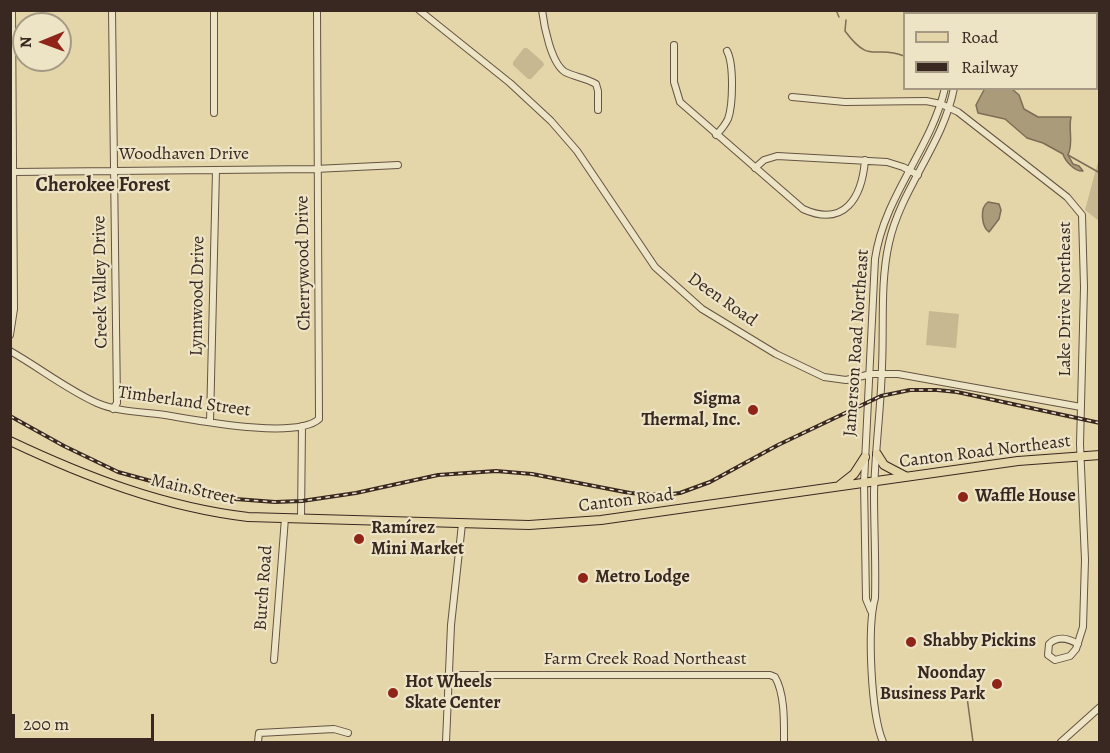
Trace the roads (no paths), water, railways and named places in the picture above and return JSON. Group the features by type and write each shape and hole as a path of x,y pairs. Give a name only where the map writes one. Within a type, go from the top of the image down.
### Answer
{"main road":[{"name":"Main Street","path":"10,441 90,477 177,505 218,514 379,521"},
{"path":"877,454 884,465 907,476"},
{"name":"Canton Road Northeast","path":"875,480 1081,455 1100,455"},
{"path":"838,486 854,474 865,458"},
{"name":"Canton Road","path":"379,521 529,525 592,521 875,480"}],"street":[{"path":"10,335 14,309 12,10"},
{"name":"Creek Valley Drive","path":"112,10 117,403 113,409"},
{"path":"214,10 214,113"},
{"name":"Cherrywood Drive","path":"302,426 319,419 320,408 317,10"},
{"name":"Deen Road","path":"419,10 510,83 551,121 577,151 655,267 687,297 721,322 811,371 831,379 854,378 871,374 898,374 1081,407"},
{"path":"542,10 555,60 565,71 596,84 598,110"},
{"path":"674,45 674,82 677,97 685,108 803,209 815,213 831,214 843,211 855,200 862,181 865,160"},
{"path":"716,135 726,122 730,109 732,65 728,51"},
{"name":"Jamerson Road Northeast","path":"872,612 866,599 864,482 876,252 890,210 929,134 944,90"},
{"name":"Jamerson Road Northeast","path":"883,742 876,718 874,699 872,612 875,598 875,480 887,254 899,212 938,137 950,108 954,90"},
{"name":"Lake Drive Northeast","path":"792,97 845,102 919,101 941,104 950,108 1048,182 1067,197 1082,215 1084,287 1081,455 1085,560 1083,627 1078,644"},
{"path":"755,168 764,160 777,156 887,162 918,175"},
{"name":"Woodhaven Drive","path":"13,172 398,165"},
{"name":"Lynnwood Drive","path":"210,422 216,170"},
{"name":"Timberland Street","path":"10,351 69,389 113,409 272,428 302,426"},
{"path":"301,519 302,426"},
{"name":"Burch Road","path":"274,660 285,518"},
{"path":"446,742 448,675 462,524"},
{"path":"1062,638 1078,644 1070,656 1062,659 1055,660 1048,655 1049,644 1054,639 1062,638"},
{"name":"Farm Creek Road Northeast","path":"448,675 770,675 775,677 778,686 783,715 784,742"},
{"path":"1061,742 1100,707"},
{"path":"258,742 259,733 334,729 348,733"}],"waterway":[{"path":"836,10 839,17"},
{"path":"846,20 845,31 861,48 867,51 903,56"},
{"path":"1068,155 1100,173"},
{"path":"967,697 973,742"}],"railway":[{"path":"10,416 118,472 209,497 275,502 302,501 356,493 438,475 496,471 532,474 630,493 664,495 680,493 710,482 778,445 881,396 910,390 957,392 1100,423"}],"place":[{"name":"Sigma Thermal, Inc.","path":"753,410"},
{"name":"Waffle House","path":"963,497"},
{"name":"Ramírez Mini Market","path":"359,539"},
{"name":"Metro Lodge","path":"583,578"},
{"name":"Shabby Pickins","path":"911,642"},
{"name":"Noonday Business Park","path":"997,684"},
{"name":"Hot Wheels Skate Center","path":"393,693"}],"district":[{"name":"Cherokee Forest","path":"103,186"}]}
